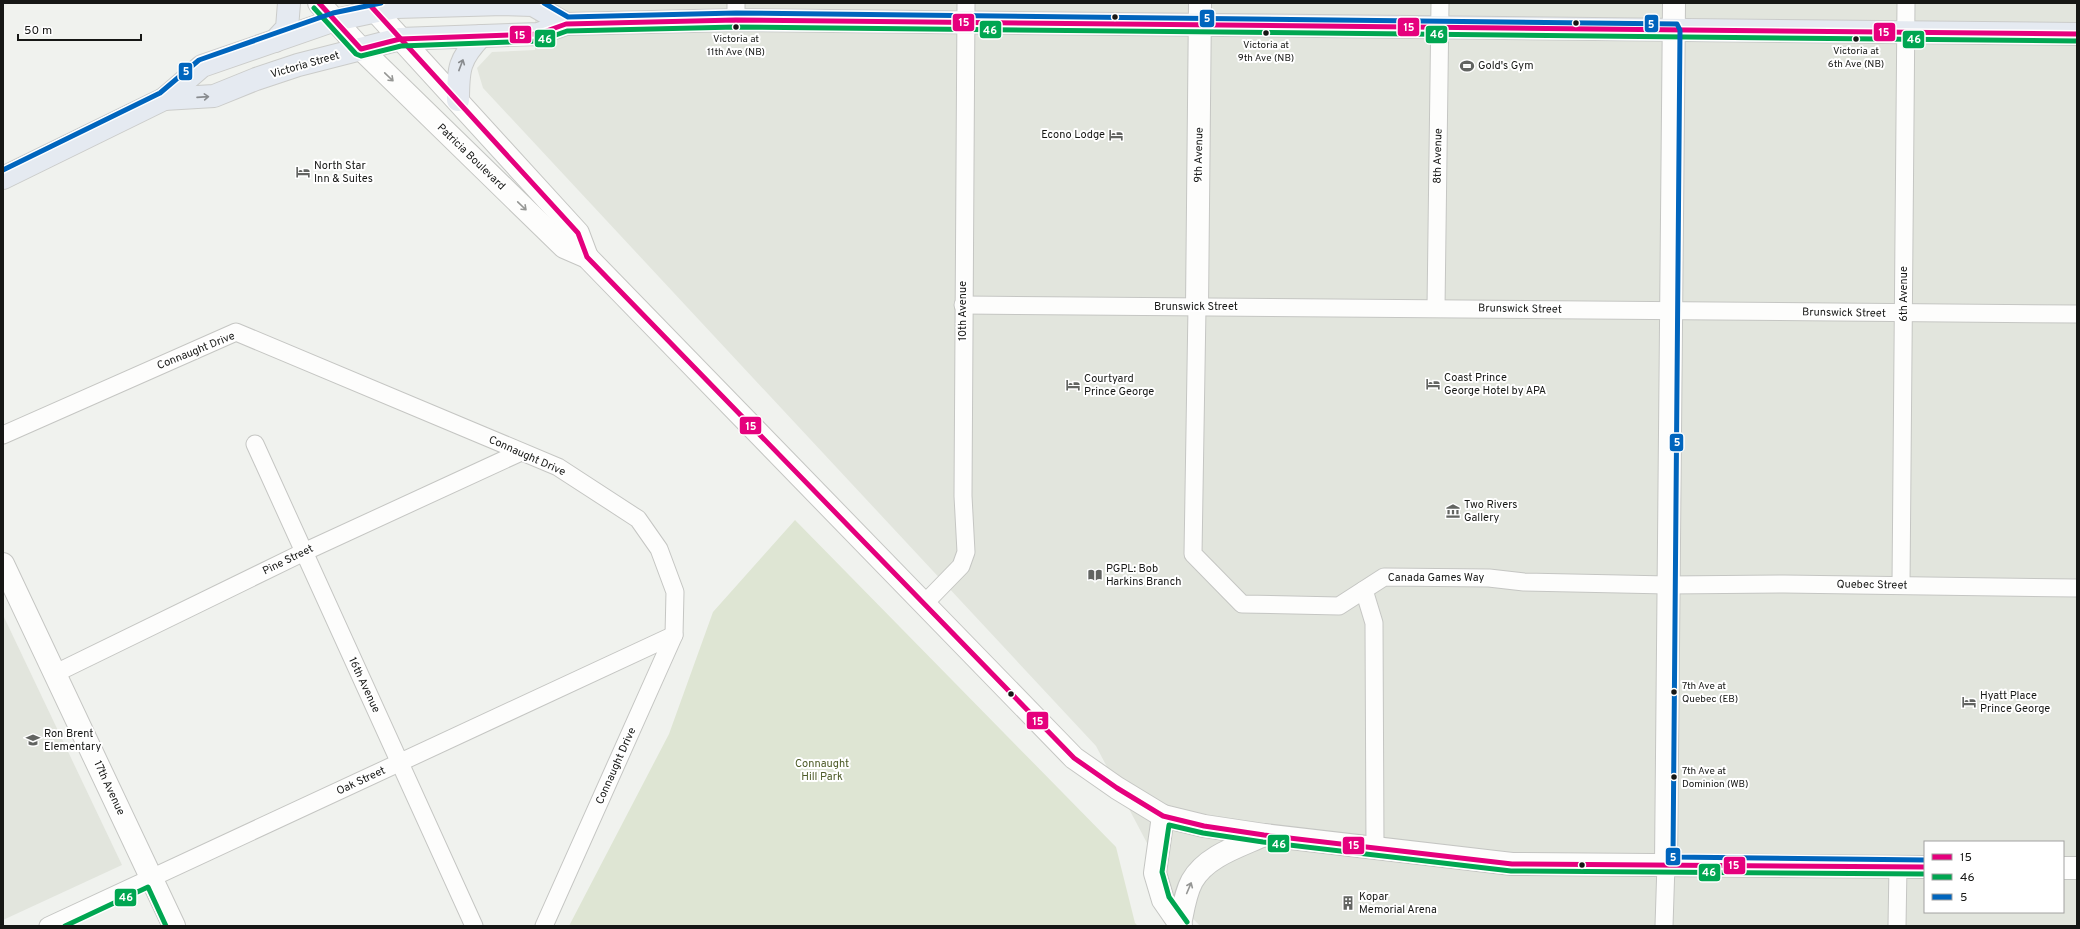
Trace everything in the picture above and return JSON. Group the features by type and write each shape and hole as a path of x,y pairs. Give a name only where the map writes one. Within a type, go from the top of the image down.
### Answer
{"highway":[{"path":"274,41 287,28 289,3"},
{"name":"Victoria Street","path":"3,178 164,100 202,66 371,7 504,3 534,5 566,24"},
{"name":"Victoria Street","path":"164,100 214,96 256,79 298,65 400,39 538,34 566,24 736,12 966,13 1200,25 2077,34"},
{"path":"458,100 458,74 466,51 481,36"}],"main road":[{"name":"Patricia Boulevard","path":"319,3 361,49 564,247 587,257 800,478 925,603 1074,758 1117,788 1163,816 1204,826 1264,835 1512,864 1924,867"},
{"name":"9th Avenue","path":"1197,307 1200,3"},
{"path":"1666,864 1674,3"},
{"name":"Patricia Boulevard","path":"371,7 458,100 578,233 587,257"},
{"name":"17th Avenue","path":"3,564 56,673 174,926"},
{"path":"1163,816 1155,873 1162,900 1181,926"},
{"path":"1181,926 1187,894 1193,880 1202,868 1228,851 1264,835"},
{"path":"2064,868 2077,868"}],"street":[{"name":"8th Avenue","path":"1436,308 1440,3"},
{"name":"6th Avenue","path":"1901,585 1906,3"},
{"name":"10th Avenue","path":"925,603 961,566 966,552 963,496 963,305 966,13"},
{"name":"Brunswick Street","path":"963,305 1436,308 1904,314 2077,314"},
{"name":"Canada Games Way","path":"1197,307 1193,554 1242,604 1339,606 1384,577 1489,578 1524,582 1668,585"},
{"name":"Connaught Drive","path":"3,435 236,332 558,468 638,519 659,550 675,592 674,636 544,926"},
{"name":"16th Avenue","path":"255,444 474,926"},
{"name":"Pine Street","path":"56,673 304,552 521,452"},
{"name":"Quebec Street","path":"1668,585 1901,585 2077,588"},
{"path":"1364,590 1374,623 1375,848"},
{"name":"Oak Street","path":"48,926 674,636"},
{"path":"1664,926 1666,864"},
{"path":"1897,926 1898,866"}],"shaded area":[{"path":"535,3 2077,3 2077,926 1200,926 1179,904 1096,746 483,88 477,68 492,52 535,50"},
{"name":"Ron Brent Elementary","path":"3,615 122,865 3,920"}],"green space":[{"name":"Connaught Hill Park","path":"795,520 1116,847 1135,923 1138,926 569,926 669,734 713,612"}],"transit line":[{"name":"15","path":"319,3 361,49 400,39 538,34 566,24 736,20 2077,34"},
{"name":"15","path":"368,3 578,233 587,257 1074,758 1117,788 1163,816 1204,826 1264,835 1512,864 1924,867"},
{"name":"5","path":"3,170 160,93 199,60 333,13 381,3"},
{"name":"5","path":"544,3 568,17 736,13 1677,24 1680,30 1673,857 1924,860"},
{"name":"46","path":"314,8 356,54 361,56 401,46 539,41 567,31 736,27 2077,41"},
{"name":"46","path":"1187,922 1169,897 1162,872 1169,825 1203,833 1263,842 1511,871 1924,874"},
{"name":"46","path":"65,926 148,887 166,926"}],"place":[{"name":"Victoria at 11th Ave (NB)","path":"736,27"},
{"name":"Victoria at 9th Ave (NB)","path":"1266,33"},
{"name":"Victoria at 6th Ave (NB)","path":"1856,39"},
{"name":"Gold's Gym","path":"1467,66"},
{"name":"Econo Lodge","path":"1116,135"},
{"name":"North Star Inn & Suites","path":"303,172"},
{"name":"Coast Prince George Hotel by APA","path":"1433,384"},
{"name":"Courtyard Prince George","path":"1073,385"},
{"name":"Two Rivers Gallery","path":"1453,511"},
{"name":"PGPL: Bob Harkins Branch","path":"1095,575"},
{"name":"7th Ave at Quebec (EB)","path":"1674,692"},
{"name":"Hyatt Place Prince George","path":"1969,702"},
{"name":"Ron Brent Elementary","path":"33,740"},
{"name":"7th Ave at Dominion (WB)","path":"1674,777"},
{"name":"Kopar Memorial Arena","path":"1348,903"}]}
